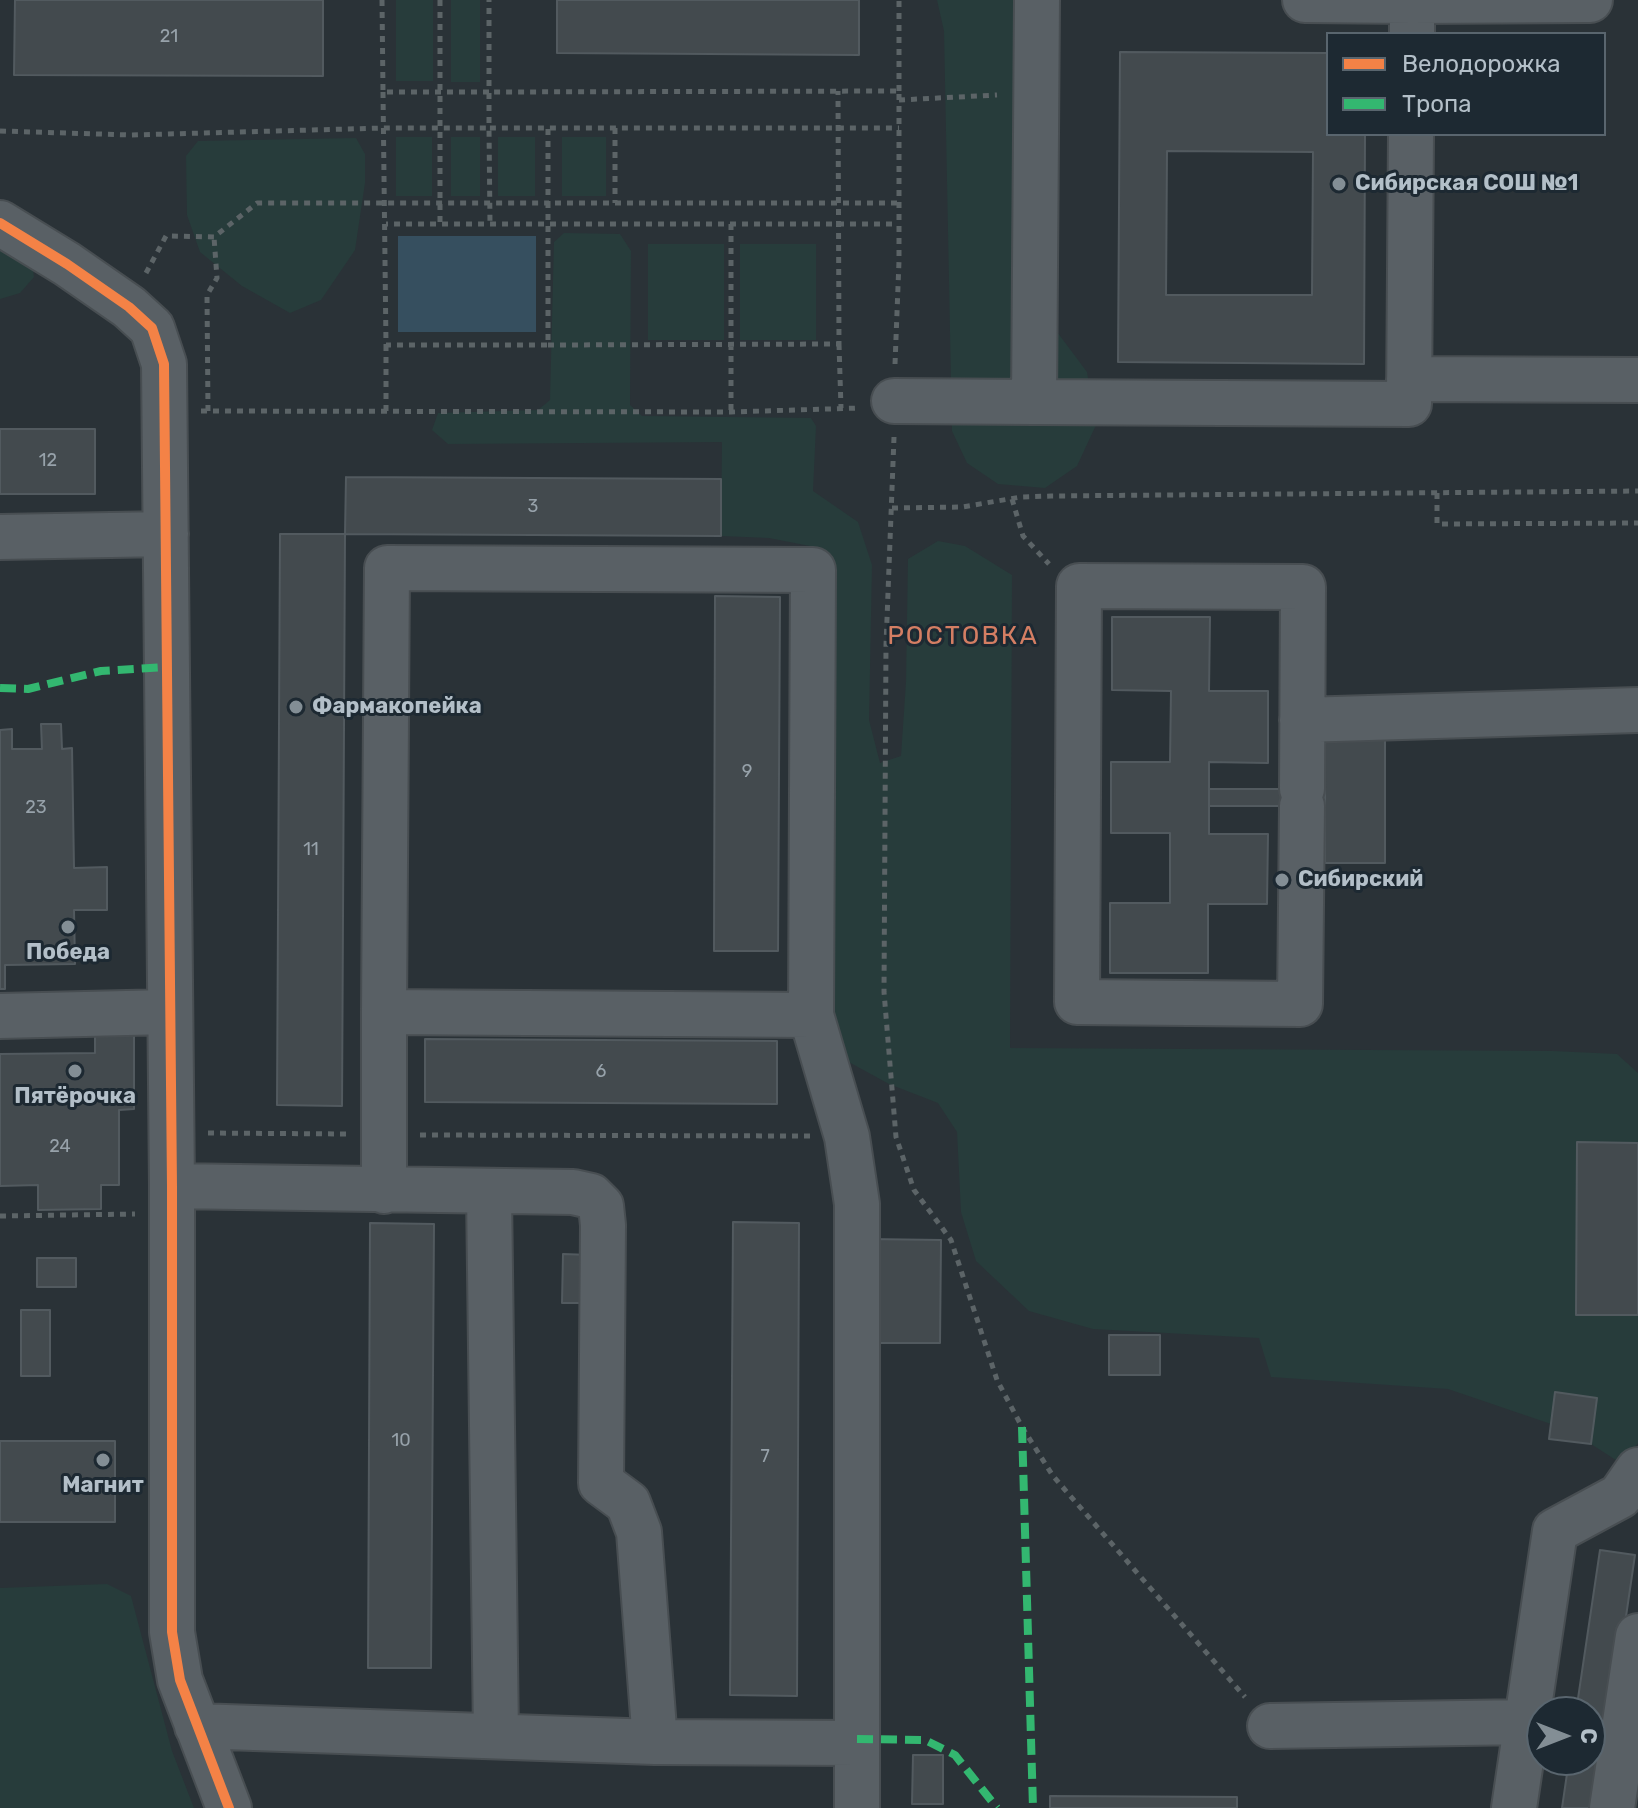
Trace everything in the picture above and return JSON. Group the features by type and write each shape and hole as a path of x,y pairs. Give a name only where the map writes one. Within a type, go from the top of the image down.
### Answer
{"street":[{"path":"1034,402 1037,0"},
{"path":"1305,0 1590,0"},
{"path":"1412,1 1412,32"},
{"path":"894,405 1034,402 1409,404 1411,136"},
{"path":"0,223 129,307 152,328 164,364 172,1200 172,1632 180,1680 229,1808"},
{"path":"1409,379 1638,380"},
{"path":"0,537 166,534"},
{"path":"384,1191 387,568 813,570 811,1015 847,1137 857,1204 857,1808"},
{"path":"1079,586 1303,587 1300,1004 1077,1002 1079,586"},
{"path":"1302,720 1638,710"},
{"path":"0,1016 169,1012"},
{"path":"384,1012 811,1015"},
{"path":"172,1200 384,1191 573,1192 591,1196 601,1206 601,1483 628,1503 639,1532 655,1742"},
{"path":"489,1193 496,1736"},
{"path":"1531,1696 1555,1531 1620,1496 1638,1470"},
{"path":"1612,1808 1632,1713 1638,1636"},
{"path":"1270,1726 1526,1722"},
{"path":"197,1726 655,1742 857,1743"},
{"path":"1514,1808 1526,1729"}],"path":[{"path":"382,0 386,412"},
{"path":"440,0 440,224"},
{"path":"489,0 490,224"},
{"path":"899,0 899,261 886,645 884,992 896,1137 914,1190 951,1240 997,1380 1053,1476 1270,1726"},
{"path":"838,91 841,408"},
{"path":"383,92 899,91"},
{"path":"899,100 1036,93"},
{"path":"0,131 131,135 383,128 899,128"},
{"path":"548,128 548,345"},
{"path":"615,128 615,203"},
{"path":"129,307 166,236 214,237 257,203 897,203"},
{"path":"386,224 897,224"},
{"path":"731,224 731,412"},
{"path":"208,411 207,295 217,278 214,237"},
{"path":"386,345 839,344"},
{"path":"164,412 731,412 894,405"},
{"path":"892,508 962,507 1051,496 1638,491"},
{"path":"1437,493 1437,524 1638,523"},
{"path":"1012,499 1016,520 1028,542 1042,560 1079,586"},
{"path":"171,1133 896,1137"},
{"path":"0,1216 172,1200"}],"green space":[{"path":"396,0 433,0 433,81 396,81"},
{"path":"451,0 480,0 480,82 451,82"},
{"path":"937,0 1024,0 1037,305 1087,372 1096,425 1077,466 1045,488 998,484 967,463 952,431 944,31"},
{"path":"396,137 432,137 432,196 396,196"},
{"path":"451,137 480,137 480,196 451,196"},
{"path":"498,137 535,137 535,196 498,196"},
{"path":"562,137 606,137 606,196 562,196"},
{"path":"356,138 365,154 365,183 355,250 321,300 290,313 242,286 200,252 187,215 186,156 198,141"},
{"path":"564,233 620,234 631,251 630,405 642,416 811,418 816,426 813,491 858,522 872,565 869,720 880,763 901,756 908,559 938,541 965,546 1012,575 1010,1048 1553,1051 1617,1054 1638,1073 1638,1143 1578,1142 1638,1315 1638,1443 1622,1464 1591,1444 1596,1398 1556,1392 1551,1424 1448,1389 1271,1377 1259,1338 1093,1329 1029,1311 976,1261 961,1212 957,1132 938,1103 889,1084 847,1061 835,1015 826,579 810,546 769,538 721,536 722,442 448,444 432,430 438,413 538,410 550,400 554,242"},
{"path":"0,244 32,263 34,277 20,293 0,299"},
{"path":"648,244 724,244 724,340 648,340"},
{"path":"740,244 816,244 816,340 740,340"},
{"path":"107,1584 131,1596 172,1751 194,1808 0,1808 0,1588"}],"water":[{"path":"398,236 536,236 536,332 398,332"}],"building":[{"path":"15,0 323,0 323,76 14,75"},
{"path":"557,0 859,0 859,55 557,53"},
{"name":"Сибирская СОШ №1","path":"1120,52 1326,53 1326,136 1365,136 1364,364 1118,362","holes":["1167,151 1313,152 1312,295 1166,295"]},
{"path":"0,429 95,429 95,494 0,494"},
{"path":"346,477 721,479 721,536 345,534"},
{"path":"280,534 345,534 342,1106 277,1105"},
{"path":"715,596 780,597 778,951 714,951"},
{"path":"1112,617 1210,617 1209,691 1268,691 1268,763 1209,762 1209,834 1268,834 1267,904 1208,904 1208,973 1110,973 1110,903 1170,903 1170,833 1111,833 1111,762 1170,762 1171,691 1112,690"},
{"path":"41,724 61,724 62,749 72,748 74,868 107,867 107,910 74,910 75,964 5,965 5,989 0,989 0,730 12,729 12,749 42,749"},
{"path":"1325,736 1385,736 1385,863 1325,863"},
{"path":"1209,789 1325,789 1325,806 1209,806"},
{"path":"134,1032 134,1109 119,1110 119,1185 101,1185 101,1209 38,1210 38,1185 0,1186 0,1054 95,1053 95,1033"},
{"path":"425,1039 777,1041 777,1104 425,1102"},
{"path":"1577,1142 1638,1143 1638,1315 1576,1315"},
{"path":"733,1222 799,1223 797,1696 730,1695"},
{"path":"370,1223 434,1224 431,1668 368,1668"},
{"path":"868,1239 941,1240 940,1343 867,1343"},
{"path":"563,1254 591,1255 591,1303 562,1303"},
{"path":"37,1258 76,1258 76,1287 37,1287"},
{"path":"21,1310 50,1310 50,1376 21,1376"},
{"path":"1109,1335 1160,1335 1160,1375 1109,1375"},
{"path":"1555,1392 1597,1398 1591,1444 1549,1439"},
{"path":"0,1441 115,1441 115,1522 0,1522"},
{"path":"1600,1550 1635,1555 1606,1753 1606,1696 1578,1696"},
{"path":"913,1755 943,1755 943,1804 912,1804"},
{"path":"1567,1776 1603,1776 1598,1808 1562,1808"},
{"path":"1050,1796 1237,1797 1237,1808 1050,1808"}],"marked path":[{"path":"0,688 28,689 101,671 167,667"},
{"path":"1022,1427 1033,1808"},
{"path":"857,1739 925,1740 955,1755 997,1808"}],"cycle path":[{"path":"0,223 129,307 152,328 164,364 172,1186 172,1632 180,1680 229,1808"}],"place":[{"name":"Сибирская СОШ №1","path":"1339,184"},
{"name":"Фармакопейка","path":"296,707"},
{"name":"Сибирский","path":"1282,880"},
{"name":"Победа","path":"68,927"},
{"name":"Пятёрочка","path":"75,1071"},
{"name":"Магнит","path":"103,1460"}],"district":[{"name":"РОСТОВКА","path":"963,636"}]}
